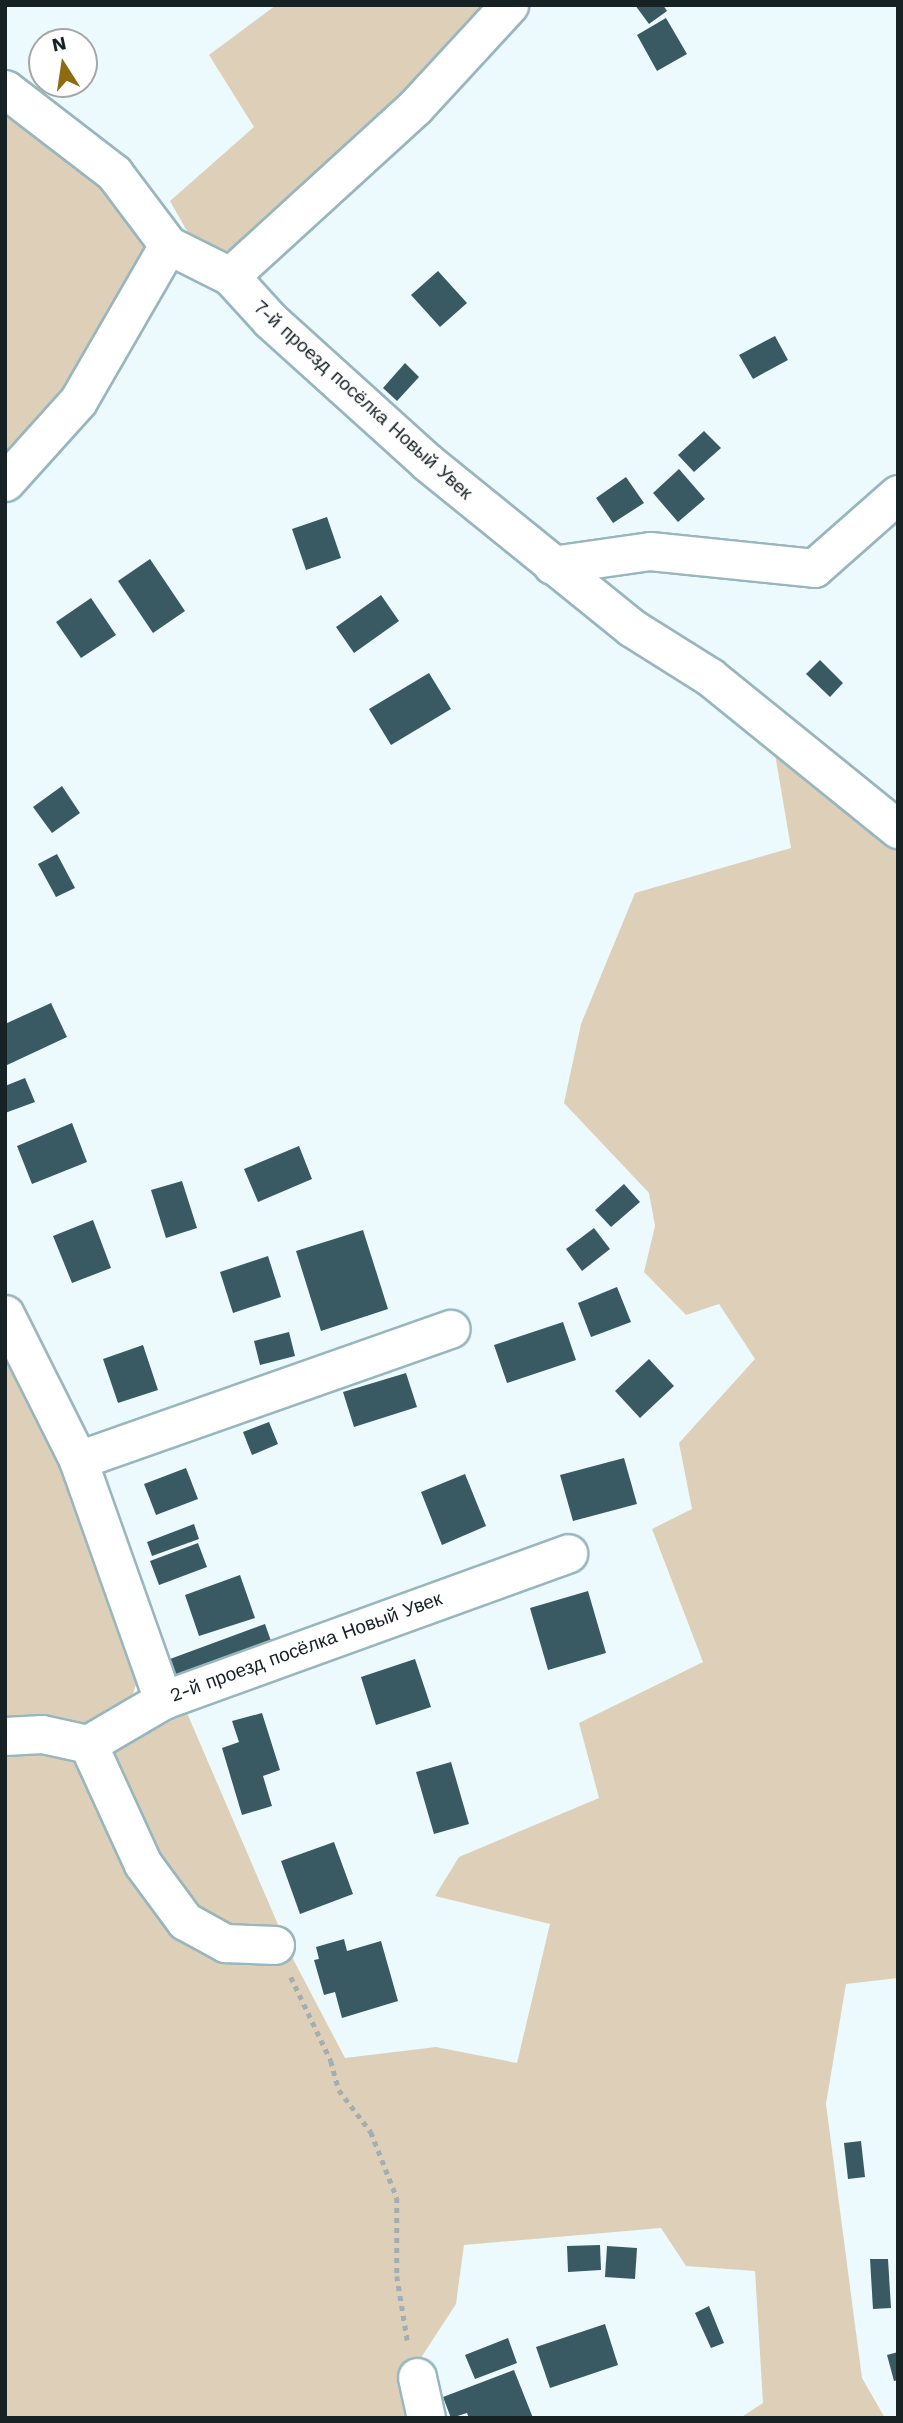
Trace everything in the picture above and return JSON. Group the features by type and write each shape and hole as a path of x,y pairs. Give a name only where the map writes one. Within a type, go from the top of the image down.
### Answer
{"street":[{"path":"230,276 415,107 509,5"},
{"name":"7-й проезд посёлка Новый Увек","path":"5,89 114,173 168,246 230,276 270,320 417,453 552,565 632,628 710,677 898,829"},
{"path":"5,482 78,401 168,246"},
{"path":"552,565 650,551 814,568 898,494"},
{"name":"2-й проезд посёлка Новый Увек","path":"5,1314 78,1460 163,1700 568,1553"},
{"path":"78,1460 451,1329"},
{"path":"5,1735 42,1734 88,1744 163,1700"},
{"path":"88,1744 143,1864 185,1921 225,1943 275,1945"},
{"path":"417,2377 425,2418"}],"path":[{"path":"275,1945 331,2062 339,2090 371,2132 397,2198 397,2276 404,2329 417,2377"}],"shaded area":[{"path":"276,5 494,5 413,102 227,259 187,231 170,201 254,127 209,55"},
{"path":"5,102 133,213 144,244 145,268 77,375 5,462"},
{"path":"775,754 846,764 898,804 898,1978 846,1984 826,2104 862,2378 885,2418 740,2418 763,2403 755,2271 686,2266 661,2228 464,2245 456,2304 400,2390 405,2418 5,2418 5,1749 68,1756 116,1749 187,1713 292,1957 345,2058 436,2047 517,2063 550,1924 435,1896 459,1857 599,1798 579,1723 703,1662 652,1529 692,1509 679,1443 755,1359 719,1304 686,1315 644,1272 655,1226 649,1193 564,1103 581,1024 635,893 791,848"},
{"path":"5,1341 63,1464 138,1678 131,1700 93,1724 5,1723"}],"building":[{"path":"635,5 663,5 667,11 649,24"},
{"path":"666,18 687,54 657,71 637,35"},
{"path":"438,271 467,303 440,327 411,295"},
{"path":"775,336 788,360 753,379 739,355"},
{"path":"405,363 419,377 397,401 383,388"},
{"path":"704,431 721,448 694,472 678,455"},
{"path":"679,469 705,499 678,522 653,493"},
{"path":"626,477 644,503 613,523 596,498"},
{"path":"327,517 341,558 306,570 292,529"},
{"path":"150,559 185,611 153,633 118,581"},
{"path":"381,595 399,621 354,653 336,627"},
{"path":"91,598 116,635 81,658 56,622"},
{"path":"820,660 843,683 830,697 806,674"},
{"path":"429,673 451,709 391,745 369,709"},
{"path":"62,786 80,813 52,833 33,807"},
{"path":"57,854 75,888 56,897 38,864"},
{"path":"51,1003 67,1037 5,1066 5,1024"},
{"path":"25,1078 35,1102 5,1113 5,1086"},
{"path":"72,1123 87,1162 32,1184 17,1146"},
{"path":"299,1146 312,1179 258,1202 244,1169"},
{"path":"182,1181 197,1228 166,1238 151,1190"},
{"path":"624,1184 640,1202 611,1227 595,1210"},
{"path":"93,1220 111,1268 72,1283 53,1236"},
{"path":"594,1228 610,1249 582,1271 566,1249"},
{"path":"363,1230 388,1309 321,1331 296,1251"},
{"path":"268,1256 281,1297 233,1313 220,1272"},
{"path":"617,1287 631,1322 591,1337 578,1303"},
{"path":"563,1322 576,1360 507,1383 494,1345"},
{"path":"289,1332 295,1356 260,1365 254,1341"},
{"path":"143,1345 158,1390 118,1403 103,1359"},
{"path":"649,1359 674,1386 640,1418 615,1391"},
{"path":"406,1373 417,1407 354,1427 343,1392"},
{"path":"269,1422 278,1444 252,1455 243,1432"},
{"path":"624,1458 637,1504 573,1521 560,1475"},
{"path":"186,1468 198,1499 156,1515 144,1484"},
{"path":"465,1474 486,1526 442,1545 421,1492"},
{"path":"194,1524 199,1539 152,1556 147,1542"},
{"path":"198,1543 207,1567 159,1585 150,1561"},
{"path":"240,1575 255,1618 199,1636 185,1595"},
{"path":"588,1591 606,1653 548,1670 530,1608"},
{"path":"265,1624 271,1641 176,1675 170,1659"},
{"path":"415,1659 431,1707 376,1725 361,1677"},
{"path":"262,1713 280,1770 263,1776 272,1806 242,1815 222,1748 239,1742 232,1721"},
{"path":"451,1762 469,1824 434,1834 416,1772"},
{"path":"334,1842 353,1894 300,1914 281,1861"},
{"path":"344,1939 347,1951 381,1941 398,2001 342,2018 335,1992 324,1995 314,1960 319,1959 316,1947"},
{"path":"861,2141 865,2177 848,2179 844,2143"},
{"path":"600,2245 601,2270 568,2272 567,2246"},
{"path":"607,2246 637,2248 635,2279 605,2277"},
{"path":"870,2259 888,2259 891,2308 873,2309"},
{"path":"709,2306 724,2343 711,2348 695,2313"},
{"path":"605,2324 618,2365 550,2388 536,2347"},
{"path":"508,2338 517,2363 475,2379 465,2355"},
{"path":"898,2352 898,2380 894,2381 887,2355"},
{"path":"514,2370 533,2418 469,2418 467,2413 451,2418 443,2397"}]}
